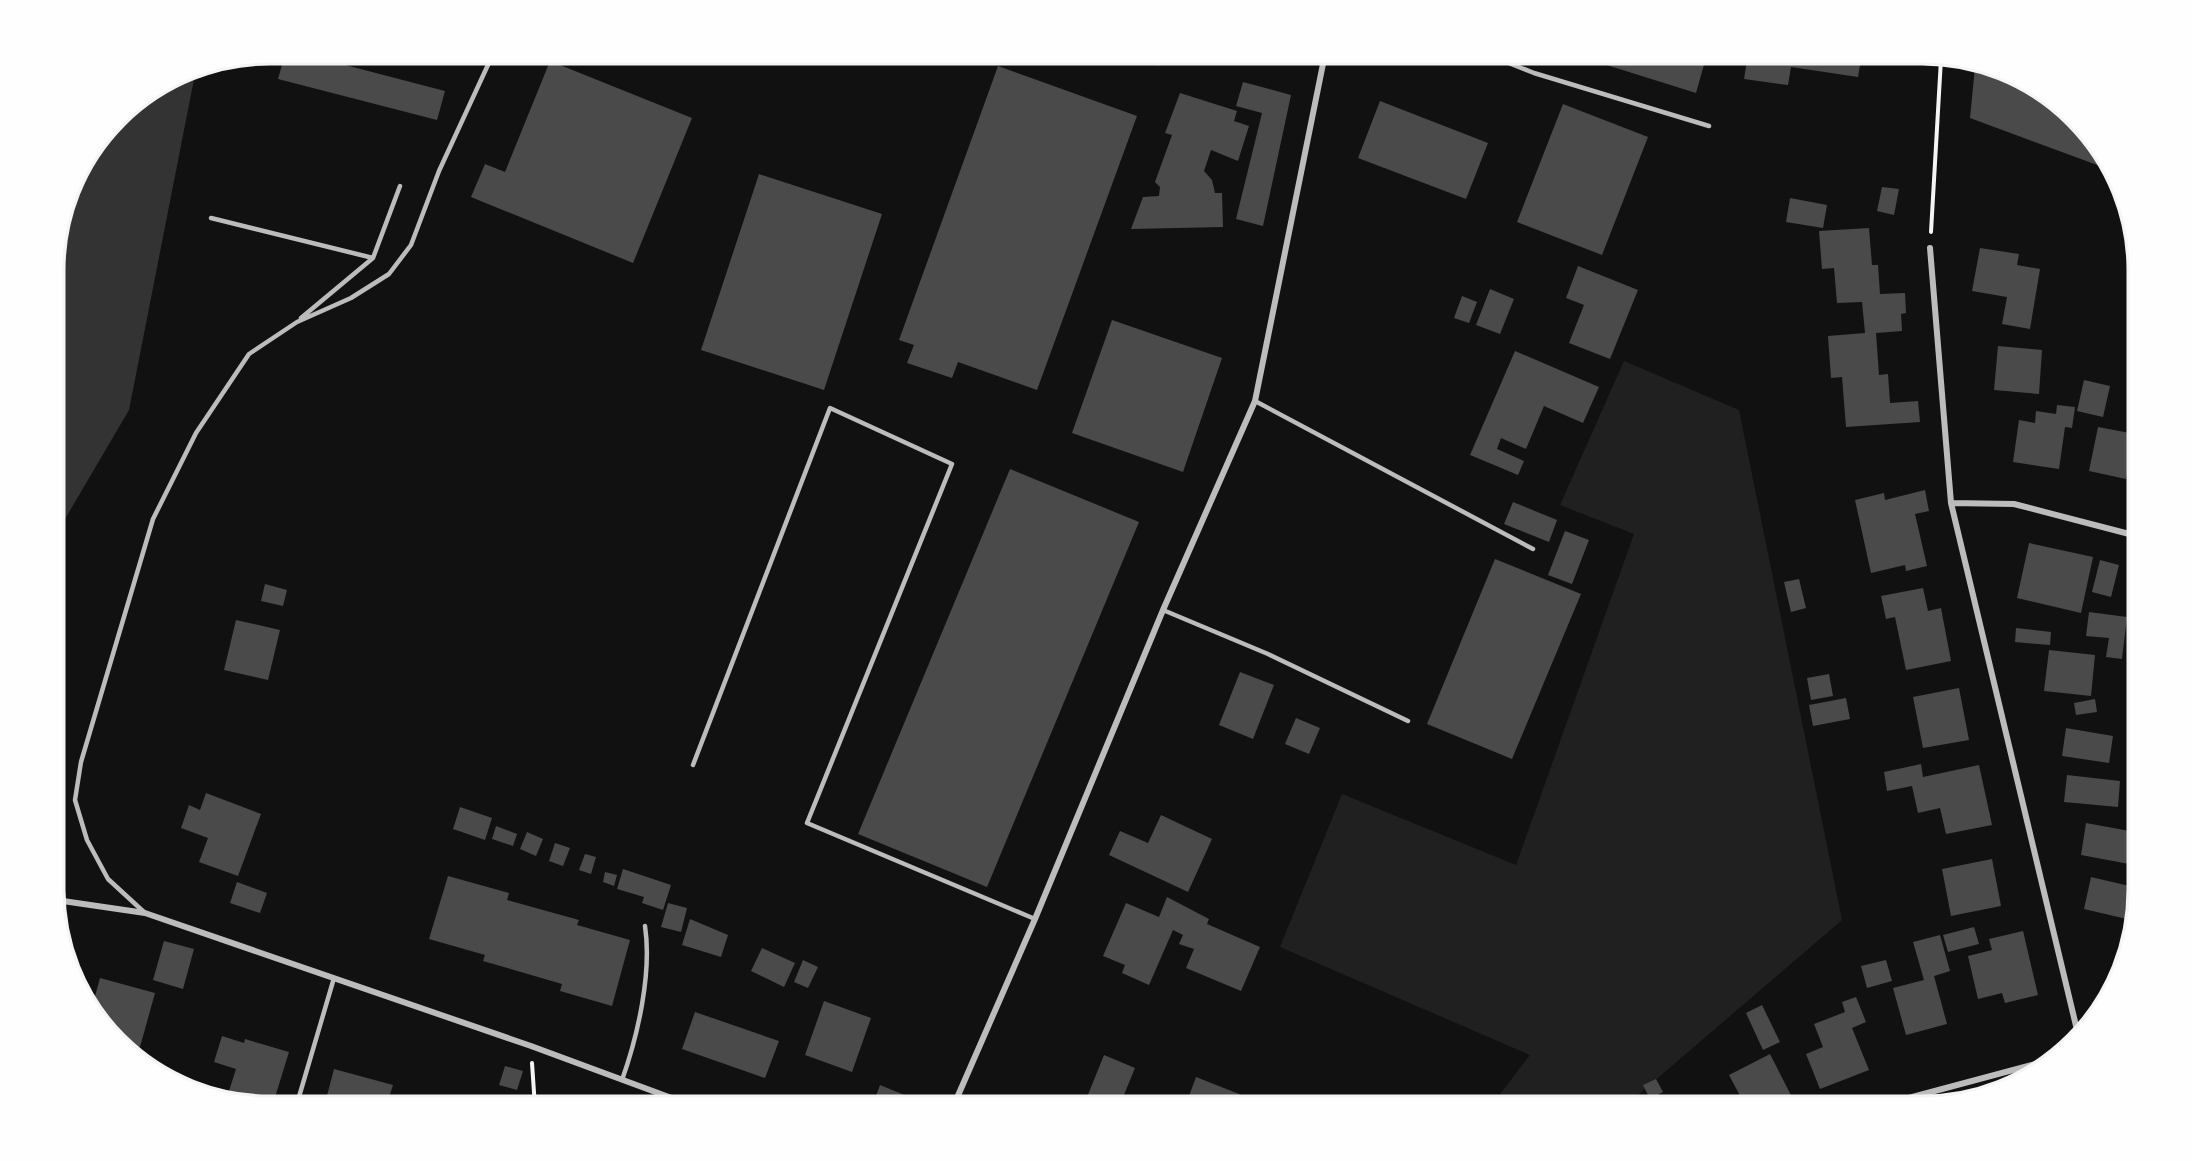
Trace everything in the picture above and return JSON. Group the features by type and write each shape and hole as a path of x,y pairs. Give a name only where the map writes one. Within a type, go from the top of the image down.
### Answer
{"street":[{"path":"958,1096 1035,919 1163,610 1255,401 1323,64"},
{"path":"1930,248 1951,503 2076,1026"},
{"path":"1951,503 2014,504 2128,534"},
{"path":"65,901 145,913 531,1046 666,1096"},
{"path":"1916,1096 2030,1065"}],"lane":[{"path":"297,322 351,298 389,274 411,245 439,171 489,64"},
{"path":"1511,64 1709,126"},
{"path":"145,913 108,879 87,840 75,800 81,762 153,519 196,433 249,354 297,322 373,258 400,186"},
{"path":"212,219 373,258"},
{"path":"1255,401 1533,549"},
{"path":"693,765 830,408 952,464 807,823 1035,919"},
{"path":"1163,610 1268,654 1408,721"},
{"path":"622,1080 633,1049 649,952 645,926"},
{"path":"299,1096 334,978"}],"path":[{"path":"1930,248 1941,65"},
{"path":"531,1046 534,1096"}],"shaded area":[{"path":"194,80 129,410 65,520 65,257 72,217 80,192 107,145 125,125 156,99"},
{"path":"1624,361 1739,410 1842,920 1637,1096 1498,1096 1530,1055 1280,947 1342,794 1516,865 1634,534 1560,505"}],"building":[{"path":"282,64 341,64 445,91 437,120 278,79"},
{"path":"549,64 557,64 692,118 633,263 471,197 485,164 505,172"},
{"path":"1603,64 1704,64 1696,93"},
{"path":"1746,64 1860,64 1858,77 1791,67 1788,85 1744,79"},
{"path":"998,66 1137,116 1037,390 958,362 952,378 907,363 914,345 899,340"},
{"path":"1975,72 2000,80 2036,99 2076,135 2098,165 1970,118"},
{"path":"1243,82 1291,95 1263,226 1236,219 1262,113 1236,106"},
{"path":"1180,93 1237,111 1234,121 1249,126 1238,161 1211,150 1204,171 1212,180 1215,193 1222,193 1223,227 1131,229 1143,197 1159,196 1160,187 1155,182 1172,135 1165,133"},
{"path":"1380,101 1488,143 1466,199 1358,158"},
{"path":"1563,104 1648,137 1602,255 1517,222"},
{"path":"759,174 882,214 824,390 701,350"},
{"path":"1882,187 1899,189 1894,215 1877,211"},
{"path":"1790,198 1827,205 1823,228 1786,222"},
{"path":"1869,228 1872,265 1878,265 1880,294 1905,293 1906,313 1901,314 1902,331 1876,333 1879,375 1888,374 1890,403 1918,401 1920,422 1846,427 1842,377 1831,378 1828,336 1865,333 1862,302 1837,303 1834,268 1822,269 1819,231"},
{"path":"1980,248 2019,254 2017,265 2040,269 2030,329 2002,324 2007,297 1972,291"},
{"path":"1578,266 1638,290 1610,359 1569,343 1584,305 1566,298"},
{"path":"1490,289 1514,299 1500,334 1476,325"},
{"path":"1462,296 1477,302 1469,323 1454,318"},
{"path":"1112,320 1222,358 1183,472 1072,433"},
{"path":"1998,346 2042,350 2039,394 1994,390"},
{"path":"1515,351 1599,387 1583,423 1544,406 1526,449 1501,438 1497,449 1524,461 1518,475 1470,455"},
{"path":"2084,380 2110,386 2103,417 2077,411"},
{"path":"2057,405 2075,407 2072,428 2065,427 2059,469 2013,462 2019,420 2035,423 2036,411 2056,414"},
{"path":"2098,427 2128,433 2126,479 2089,471"},
{"path":"1010,469 1139,522 987,887 858,834"},
{"path":"1925,490 1929,511 1915,514 1927,566 1906,571 1905,565 1871,573 1855,500 1884,493 1885,500"},
{"path":"1513,502 1557,520 1549,542 1504,524"},
{"path":"1565,531 1589,540 1572,584 1548,575"},
{"path":"2029,543 2093,557 2081,613 2017,598"},
{"path":"1495,559 1581,594 1512,759 1427,724"},
{"path":"2100,560 2119,565 2111,597 2092,592"},
{"path":"1799,579 1806,608 1791,612 1784,582"},
{"path":"265,584 287,590 283,606 261,601"},
{"path":"1923,588 1928,611 1941,608 1951,661 1906,670 1895,617 1886,619 1881,596"},
{"path":"2089,612 2127,617 2122,659 2106,657 2109,638 2086,636"},
{"path":"236,620 280,630 268,680 224,670"},
{"path":"2016,628 2051,632 2050,645 2015,642"},
{"path":"2049,650 2095,655 2091,696 2044,691"},
{"path":"1240,672 1274,685 1253,739 1219,725"},
{"path":"1829,674 1833,696 1811,700 1807,678"},
{"path":"1959,688 1969,740 1923,748 1913,697"},
{"path":"1846,698 1850,719 1813,726 1809,705"},
{"path":"2095,699 2097,712 2076,715 2074,703"},
{"path":"1296,718 1320,728 1309,754 1285,744"},
{"path":"2066,728 2113,736 2109,763 2062,756"},
{"path":"1921,764 1923,777 1979,765 1992,825 1946,834 1940,808 1918,813 1912,786 1887,791 1884,772"},
{"path":"2067,775 2120,781 2118,807 2064,802"},
{"path":"206,793 261,814 238,876 199,862 208,838 181,828 189,805 200,810"},
{"path":"460,807 492,818 485,840 453,829"},
{"path":"1161,815 1212,839 1188,892 1109,855 1120,831 1148,843"},
{"path":"2086,823 2128,831 2128,864 2081,855"},
{"path":"496,826 517,834 513,846 492,839"},
{"path":"527,832 543,839 536,856 520,849"},
{"path":"555,843 570,848 563,866 549,861"},
{"path":"585,854 596,857 591,874 579,870"},
{"path":"1992,859 2001,906 1951,916 1942,869"},
{"path":"623,869 671,885 663,910 642,903 644,897 617,889"},
{"path":"605,872 617,875 614,886 603,882"},
{"path":"448,876 509,893 507,900 579,920 577,925 630,940 612,1006 560,991 562,984 483,961 485,955 429,939"},
{"path":"2091,877 2128,886 2126,919 2084,909"},
{"path":"237,882 267,893 260,913 230,903"},
{"path":"1167,897 1209,919 1207,924 1260,947 1241,991 1186,968 1194,949 1179,944 1183,935 1173,930 1149,985 1122,973 1125,965 1103,956 1126,903 1159,917"},
{"path":"668,903 687,908 681,932 661,927"},
{"path":"690,919 728,935 721,957 682,945"},
{"path":"1974,927 1979,944 1948,952 1943,935"},
{"path":"2023,931 2038,995 2005,1003 2002,993 1978,999 1968,956 1992,950 1989,939"},
{"path":"1940,935 1950,971 1934,976 1947,1024 1906,1035 1893,988 1924,980 1913,942"},
{"path":"164,941 194,949 183,989 153,980"},
{"path":"762,948 795,963 784,987 751,971"},
{"path":"803,960 818,967 808,988 794,982"},
{"path":"1886,960 1892,981 1867,988 1861,966"},
{"path":"100,978 155,993 140,1047 116,1026 95,997"},
{"path":"1856,997 1866,1022 1852,1028 1869,1070 1820,1089 1806,1054 1823,1047 1814,1024 1845,1012 1842,1002"},
{"path":"824,1001 871,1018 852,1072 805,1055"},
{"path":"1762,1005 1780,1042 1763,1050 1746,1013"},
{"path":"695,1012 779,1041 765,1078 682,1049"},
{"path":"222,1036 244,1043 245,1039 289,1052 275,1096 229,1092 236,1069 214,1062"},
{"path":"1770,1054 1791,1096 1740,1096 1729,1075"},
{"path":"1104,1055 1135,1068 1124,1096 1087,1096"},
{"path":"505,1066 523,1071 517,1090 499,1085"},
{"path":"334,1069 393,1085 390,1096 327,1096"},
{"path":"1196,1077 1244,1096 1189,1096"},
{"path":"1656,1079 1663,1092 1656,1096 1648,1096 1643,1085"},
{"path":"880,1085 907,1096 876,1096"}]}
